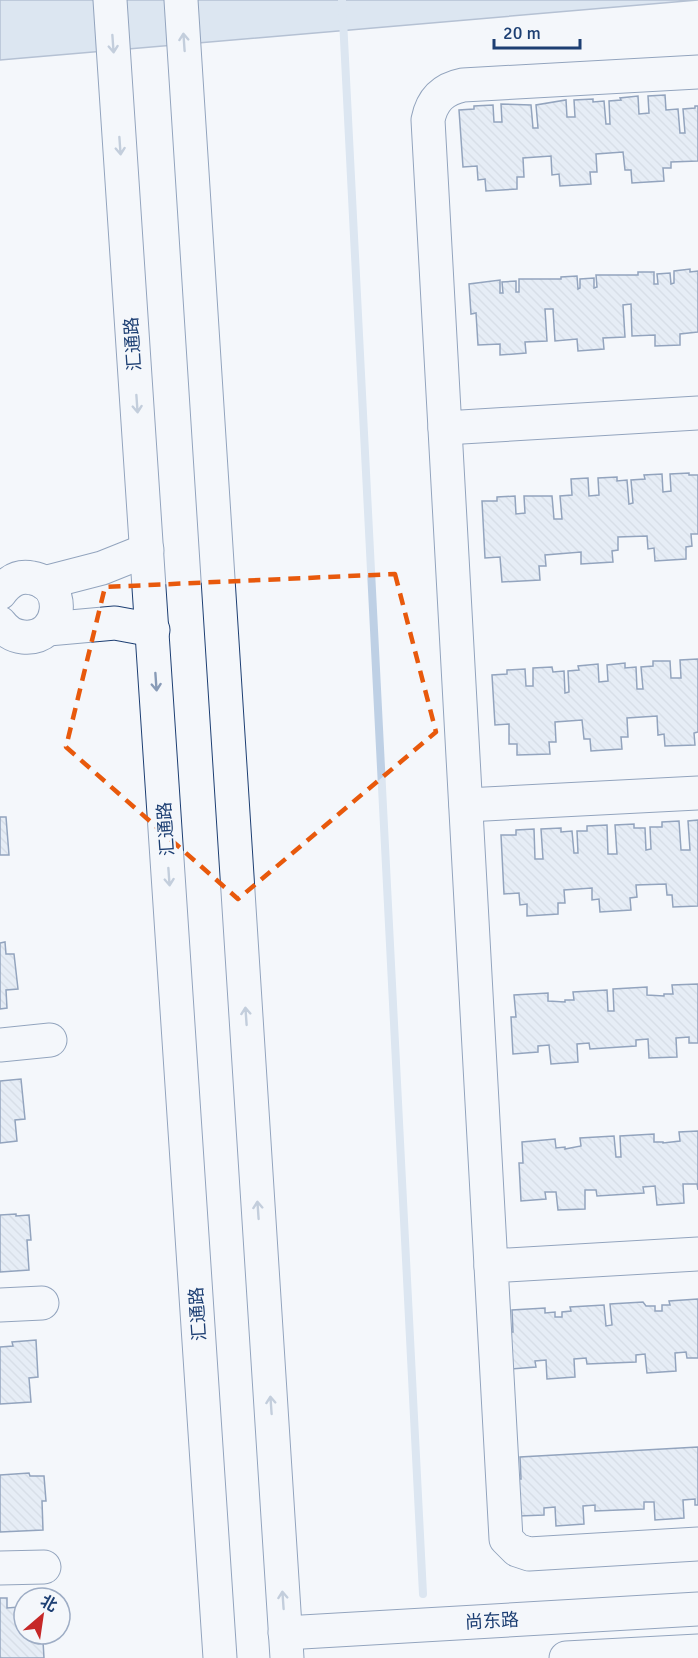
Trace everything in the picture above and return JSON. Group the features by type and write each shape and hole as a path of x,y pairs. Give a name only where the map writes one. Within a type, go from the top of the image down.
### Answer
{"main road":[{"name":"汇通路","path":"110,0 220,1658"},
{"path":"181,0 286,1646"},
{"path":"698,72 463,85 452,87 441,94 428,120 506,1539 517,1550 529,1554 698,1544"},
{"path":"445,428 698,413"},
{"path":"44,583 102,568 147,550"},
{"path":"0,593 14,579 35,578 52,590 57,610 48,630 39,636 18,637 9,632 0,622"},
{"path":"48,630 115,623 153,630"},
{"path":"465,805 698,794"},
{"path":"0,1045 50,1040"},
{"path":"491,1266 698,1254"},
{"path":"0,1305 42,1303"},
{"path":"0,1568 44,1567"},
{"name":"尚东路","path":"286,1646 698,1609"},
{"path":"566,1658 698,1651"}],"highlighted area":[{"path":"395,574 436,732 238,899 66,747 105,587"}],"water":[{"path":"0,0 698,0 0,60"}],"building":[{"path":"665,95 666,110 678,109 680,133 685,133 683,109 698,106 698,161 671,162 671,168 663,168 664,181 632,183 631,170 625,170 623,152 596,154 597,172 590,172 591,184 560,186 559,174 552,175 551,156 523,158 524,177 517,177 517,189 486,191 485,179 478,180 477,166 463,167 459,110 493,105 494,122 502,122 501,104 531,105 533,128 538,128 536,105 566,100 567,117 575,117 574,100 593,99 593,102 604,101 606,124 610,124 609,101 638,96 639,114 649,113 648,96"},
{"path":"690,269 690,272 698,271 698,332 680,334 680,345 655,346 655,335 632,336 631,304 623,305 625,337 603,338 604,349 578,351 577,339 555,341 553,309 545,309 547,341 525,342 526,353 500,355 500,344 478,345 476,313 471,314 469,284 500,280 500,293 503,293 502,282 516,281 516,292 519,292 519,279 561,279 561,277 577,276 578,289 580,279 594,278 594,288 597,287 596,275 638,275 638,272 654,272 654,284 658,284 657,274 670,273 671,284 674,283 674,271"},
{"path":"689,473 689,475 698,475 698,534 691,534 692,546 686,547 686,559 655,561 654,548 648,549 647,536 618,537 618,550 612,551 613,562 581,564 581,552 545,555 546,566 539,566 540,580 502,582 500,557 485,558 482,501 497,501 497,497 515,496 516,514 525,513 524,496 552,496 554,519 562,519 560,496 572,495 571,479 588,478 589,496 599,495 598,478 617,477 617,481 627,480 629,504 633,503 631,480 645,479 644,475 662,474 663,492 671,491 670,474"},
{"path":"698,659 698,732 694,733 695,745 665,746 664,734 658,735 657,716 627,718 628,737 621,737 622,749 591,751 590,739 584,739 582,720 555,722 556,742 549,742 550,754 517,755 517,744 509,744 509,724 495,725 492,675 507,674 507,670 525,669 526,686 533,686 533,668 552,667 553,672 564,671 565,693 569,692 568,671 579,670 578,666 598,664 599,682 608,681 607,665 625,663 625,668 636,667 637,689 643,689 641,667 653,666 653,661 670,661 671,678 681,678 680,660"},
{"path":"0,817 6,817 9,855 0,855"},
{"path":"698,820 698,906 673,907 672,895 667,895 666,884 636,885 637,897 630,898 631,910 600,912 599,899 592,900 592,888 564,890 565,903 558,903 558,914 527,916 527,904 520,905 519,893 504,894 501,835 516,835 516,830 534,829 535,859 543,859 541,829 561,828 561,832 572,831 574,853 578,853 577,831 587,831 587,826 607,825 608,854 617,854 615,825 634,824 634,828 645,828 646,850 651,849 650,827 662,827 662,822 679,821 681,850 690,850 688,821"},
{"path":"5,942 6,954 14,954 18,989 6,990 7,1008 0,1009 0,943"},
{"path":"698,984 698,1043 689,1043 689,1037 676,1038 677,1057 649,1058 648,1039 636,1040 636,1046 590,1049 589,1043 577,1044 578,1062 551,1064 549,1045 538,1046 538,1052 513,1054 511,1017 516,1017 514,995 548,993 548,1001 565,1002 565,1000 574,1000 573,992 607,990 608,1011 614,1011 613,989 647,987 647,995 664,996 664,994 673,994 672,985"},
{"path":"21,1079 25,1119 15,1120 17,1141 0,1143 0,1081"},
{"path":"698,1131 698,1190 697,1184 683,1184 684,1203 657,1205 655,1186 643,1187 644,1193 597,1196 596,1190 585,1190 585,1209 558,1210 556,1192 545,1192 546,1199 521,1201 519,1163 523,1163 522,1142 555,1139 556,1148 565,1147 565,1149 581,1146 580,1138 614,1136 616,1157 621,1157 620,1136 654,1134 654,1142 663,1143 680,1141 679,1132"},
{"path":"16,1214 16,1216 29,1215 31,1240 27,1240 29,1270 0,1272 0,1215"},
{"path":"698,1299 698,1358 687,1358 686,1352 675,1353 676,1371 647,1373 645,1354 636,1355 636,1362 587,1364 586,1358 574,1359 575,1377 547,1379 546,1360 535,1361 536,1367 511,1369 508,1332 513,1332 512,1310 545,1308 545,1313 555,1312 555,1317 562,1317 562,1312 571,1311 570,1307 604,1305 606,1326 612,1325 610,1304 643,1302 646,1306 655,1306 655,1311 662,1311 662,1305 670,1305 669,1301"},
{"path":"36,1340 38,1377 29,1378 31,1402 0,1404 0,1347 13,1346 12,1342"},
{"path":"698,1447 698,1505 695,1505 695,1499 683,1500 684,1518 655,1520 654,1502 644,1502 644,1509 595,1511 595,1505 583,1506 584,1524 556,1526 555,1507 544,1508 544,1515 519,1516 516,1479 521,1479 520,1457"},
{"path":"29,1473 30,1476 44,1476 46,1501 42,1501 43,1530 0,1532 0,1475"},
{"path":"0,1598 7,1598 7,1608 12,1608 12,1646 43,1646 44,1658 0,1658"}],"waterway":[{"path":"342,0 423,1594"}]}
